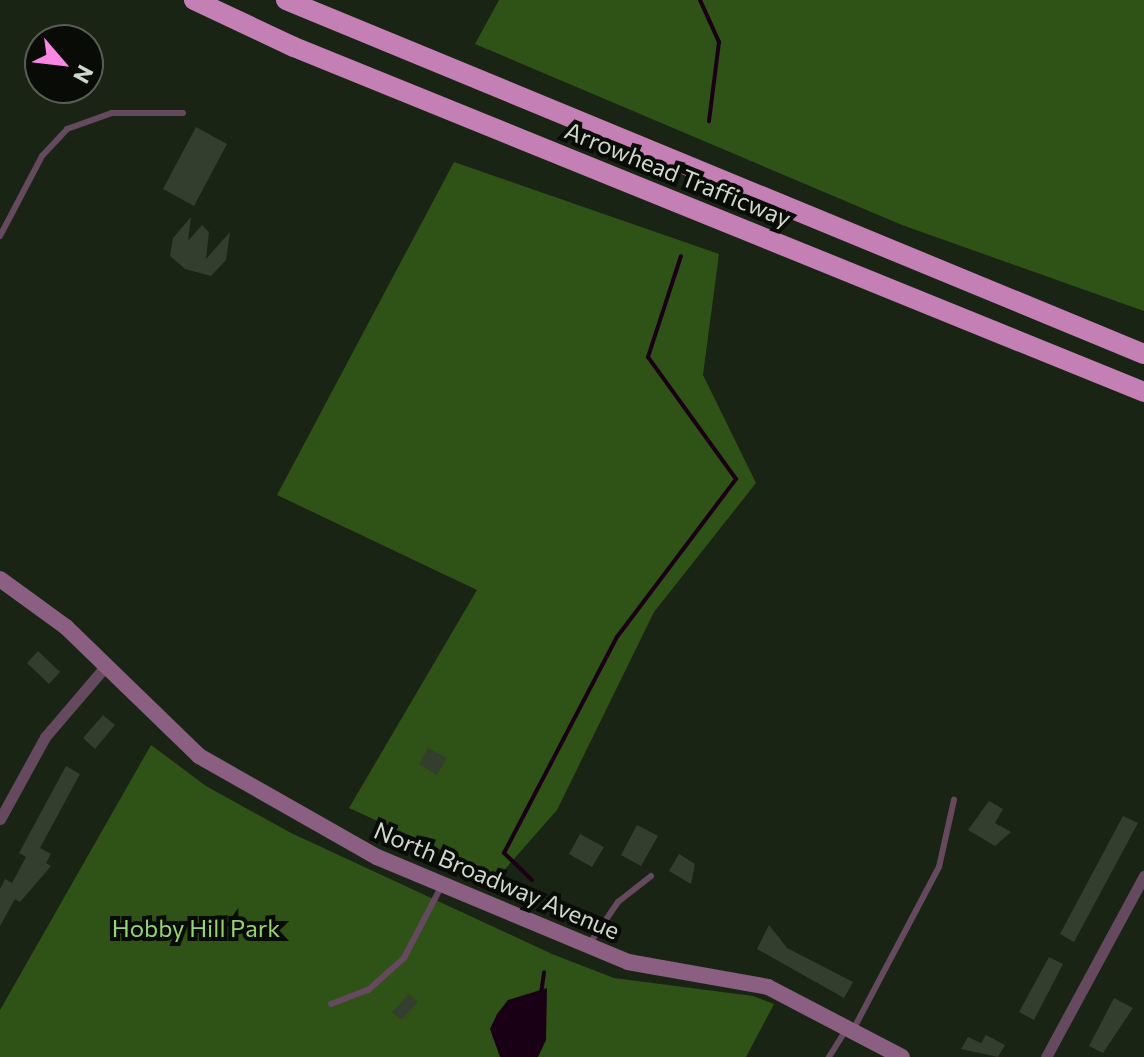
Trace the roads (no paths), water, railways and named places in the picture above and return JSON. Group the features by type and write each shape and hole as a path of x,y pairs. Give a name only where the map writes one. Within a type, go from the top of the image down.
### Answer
{"highway":[{"name":"Arrowhead Trafficway","path":"194,0 294,47 1144,392"},
{"name":"Arrowhead Trafficway","path":"286,0 1144,354"}],"street":[{"name":"North Broadway Avenue","path":"0,579 66,627 103,669 199,756 441,887 628,962 768,987 902,1057"},
{"path":"0,819 45,737 103,669"},
{"path":"1046,1057 1144,876"}],"lane":[{"path":"0,236 42,156 67,129 112,113 183,113"},
{"path":"829,1057 850,1028 939,867 954,800"},
{"path":"589,946 618,902 651,876"},
{"path":"331,1004 368,990 404,958 441,887"}],"waterway":[{"path":"700,0 719,42 709,121"},
{"path":"532,880 504,853 617,637 736,479 648,357 681,256"},
{"path":"541,994 544,972"}],"park label":[{"name":"Hobby Hill Park","path":"196,928"}]}
